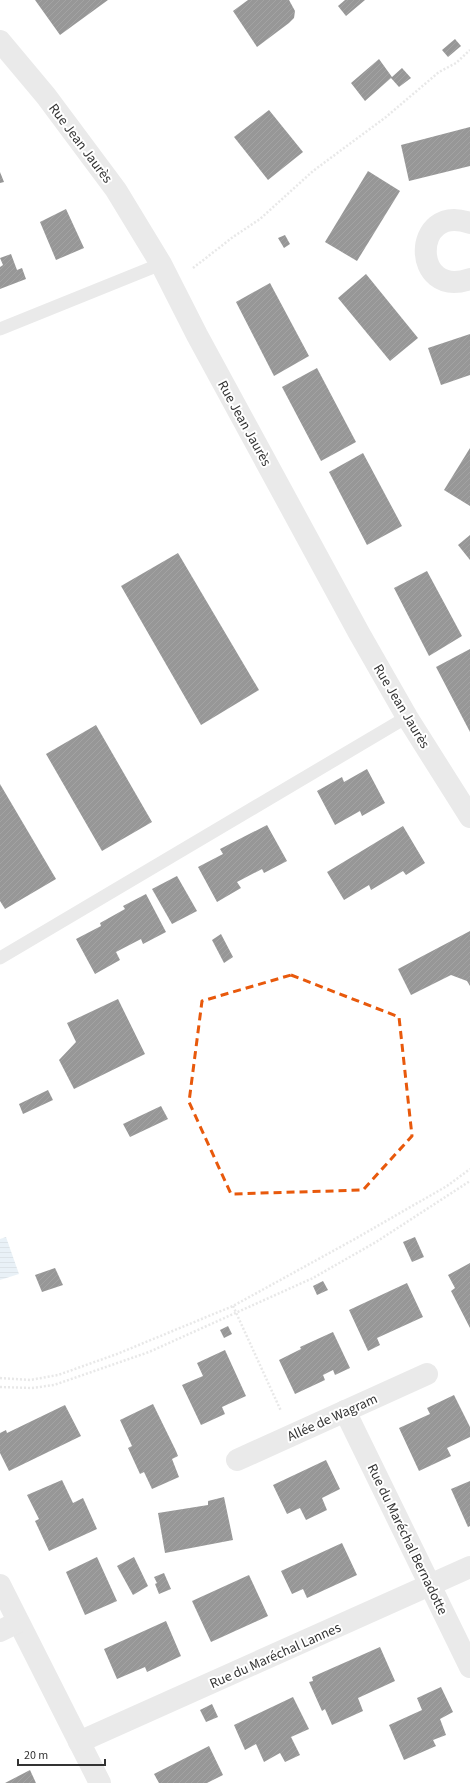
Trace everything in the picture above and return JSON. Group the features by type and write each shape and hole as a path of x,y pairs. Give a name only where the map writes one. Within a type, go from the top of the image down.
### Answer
{"street":[{"name":"Rue Jean Jaurès","path":"0,41 46,96 116,190 165,273 197,335 407,718 470,817"},
{"path":"470,223 461,220 450,220 440,224 432,231 426,241 425,252 426,262 432,272 441,279 451,282 461,282 470,279"},
{"name":"Allée de Wagram","path":"237,1460 427,1374"},
{"name":"Rue du Maréchal Bernadotte","path":"345,1411 470,1667"},
{"name":"Rue du Maréchal Lannes","path":"79,1742 470,1567"},
{"path":"0,1585 9,1627 79,1742 100,1783"}],"lane":[{"path":"0,329 165,273"},
{"path":"0,958 407,718"}],"path":[{"path":"165,273 191,269 233,237 260,219 313,172 386,117 439,72 456,62 470,50"},
{"path":"0,1378 30,1380 58,1375 117,1354 233,1306 295,1274 420,1202 447,1186 470,1169"},
{"path":"0,1387 32,1388 54,1385 149,1352 237,1313 319,1274 376,1242 470,1181"},
{"path":"233,1306 292,1435"}],"highlighted area":[{"path":"291,975 399,1017 412,1136 363,1190 231,1194 189,1102 202,1001"}],"water":[{"path":"6,1237 19,1274 0,1280 0,1239"}],"building":[{"path":"35,0 108,0 60,35"},
{"path":"248,0 289,0 295,11 294,18 257,47 233,11"},
{"path":"345,0 365,0 346,16 338,6"},
{"path":"455,39 461,46 448,57 442,50"},
{"path":"379,59 392,77 402,68 411,78 399,87 391,78 365,101 351,83"},
{"path":"269,110 303,152 268,180 234,137"},
{"path":"470,127 470,166 409,181 401,145"},
{"path":"368,171 400,191 357,261 325,242"},
{"path":"0,172 4,182 0,183"},
{"path":"66,209 84,248 56,260 40,222"},
{"path":"285,235 290,244 284,248 278,238"},
{"path":"11,254 17,270 22,268 26,279 0,289 0,267 3,265 0,258"},
{"path":"366,274 418,338 390,361 338,298"},
{"path":"270,283 309,356 274,376 236,302"},
{"path":"470,334 470,375 441,385 428,348"},
{"path":"317,368 356,442 321,461 282,387"},
{"path":"470,448 470,506 444,490"},
{"path":"363,453 402,526 367,545 329,472"},
{"path":"470,535 470,560 458,545"},
{"path":"178,553 259,690 201,725 121,586"},
{"path":"427,571 462,636 429,656 394,588"},
{"path":"470,649 470,732 436,667"},
{"path":"96,725 152,822 102,851 46,754"},
{"path":"367,769 385,803 362,816 360,811 335,825 317,791 342,777 344,782"},
{"path":"0,784 56,879 5,909 0,901"},
{"path":"267,825 287,861 264,873 262,869 237,882 241,888 217,902 198,867 223,854 220,849"},
{"path":"403,826 425,863 406,875 403,871 371,890 369,885 344,900 327,872"},
{"path":"177,876 197,911 172,924 152,889"},
{"path":"146,894 166,932 143,944 141,939 116,952 120,960 95,974 76,939 101,926 100,923 125,909 123,906"},
{"path":"470,931 470,986 467,981 451,975 411,995 398,969"},
{"path":"221,934 233,957 224,963 212,940"},
{"path":"118,999 145,1054 74,1089 59,1060 76,1042 67,1023"},
{"path":"48,1090 53,1100 23,1114 19,1104"},
{"path":"161,1106 168,1119 130,1137 123,1124"},
{"path":"415,1237 424,1257 412,1262 403,1242"},
{"path":"470,1263 470,1328 451,1291 455,1288 448,1275"},
{"path":"55,1268 63,1285 42,1292 35,1275"},
{"path":"323,1281 328,1290 317,1295 313,1286"},
{"path":"407,1283 423,1317 377,1338 380,1345 368,1351 349,1310"},
{"path":"228,1326 232,1334 224,1338 220,1330"},
{"path":"333,1332 350,1368 335,1375 333,1370 323,1375 325,1380 295,1394 279,1360 301,1349 300,1347"},
{"path":"225,1350 246,1396 222,1407 225,1414 201,1425 182,1385 203,1376 197,1363"},
{"path":"454,1395 470,1427 470,1437 447,1448 451,1456 419,1471 399,1428 430,1414 427,1408"},
{"path":"153,1404 178,1456 172,1459 179,1477 152,1489 144,1472 140,1474 128,1448 132,1446 120,1420"},
{"path":"65,1405 81,1436 9,1471 0,1453 0,1433 6,1430 7,1433"},
{"path":"326,1460 340,1489 322,1498 327,1510 306,1520 300,1508 287,1514 273,1485"},
{"path":"62,1480 73,1503 83,1498 97,1529 49,1551 35,1521 39,1519 27,1495"},
{"path":"470,1481 470,1526 468,1527 451,1489"},
{"path":"224,1497 233,1540 165,1553 158,1513 208,1505 208,1501"},
{"path":"342,1543 357,1575 307,1598 303,1589 292,1594 281,1571"},
{"path":"97,1557 117,1601 85,1615 66,1572"},
{"path":"134,1557 148,1586 133,1595 117,1566"},
{"path":"164,1573 171,1589 159,1594 154,1577"},
{"path":"249,1575 268,1616 211,1642 192,1601"},
{"path":"166,1621 181,1656 147,1672 145,1667 117,1679 104,1649"},
{"path":"380,1647 395,1681 358,1698 363,1711 332,1725 325,1709 322,1711 309,1682 313,1681 312,1677"},
{"path":"441,1687 453,1712 440,1719 446,1735 433,1740 436,1746 404,1760 389,1725 422,1710 417,1698"},
{"path":"293,1697 309,1729 291,1737 300,1755 285,1762 280,1753 264,1762 256,1744 245,1750 234,1725"},
{"path":"212,1704 218,1717 206,1722 200,1710"},
{"path":"209,1746 223,1775 207,1783 159,1783 154,1774"},
{"path":"30,1770 36,1783 5,1783"}]}
